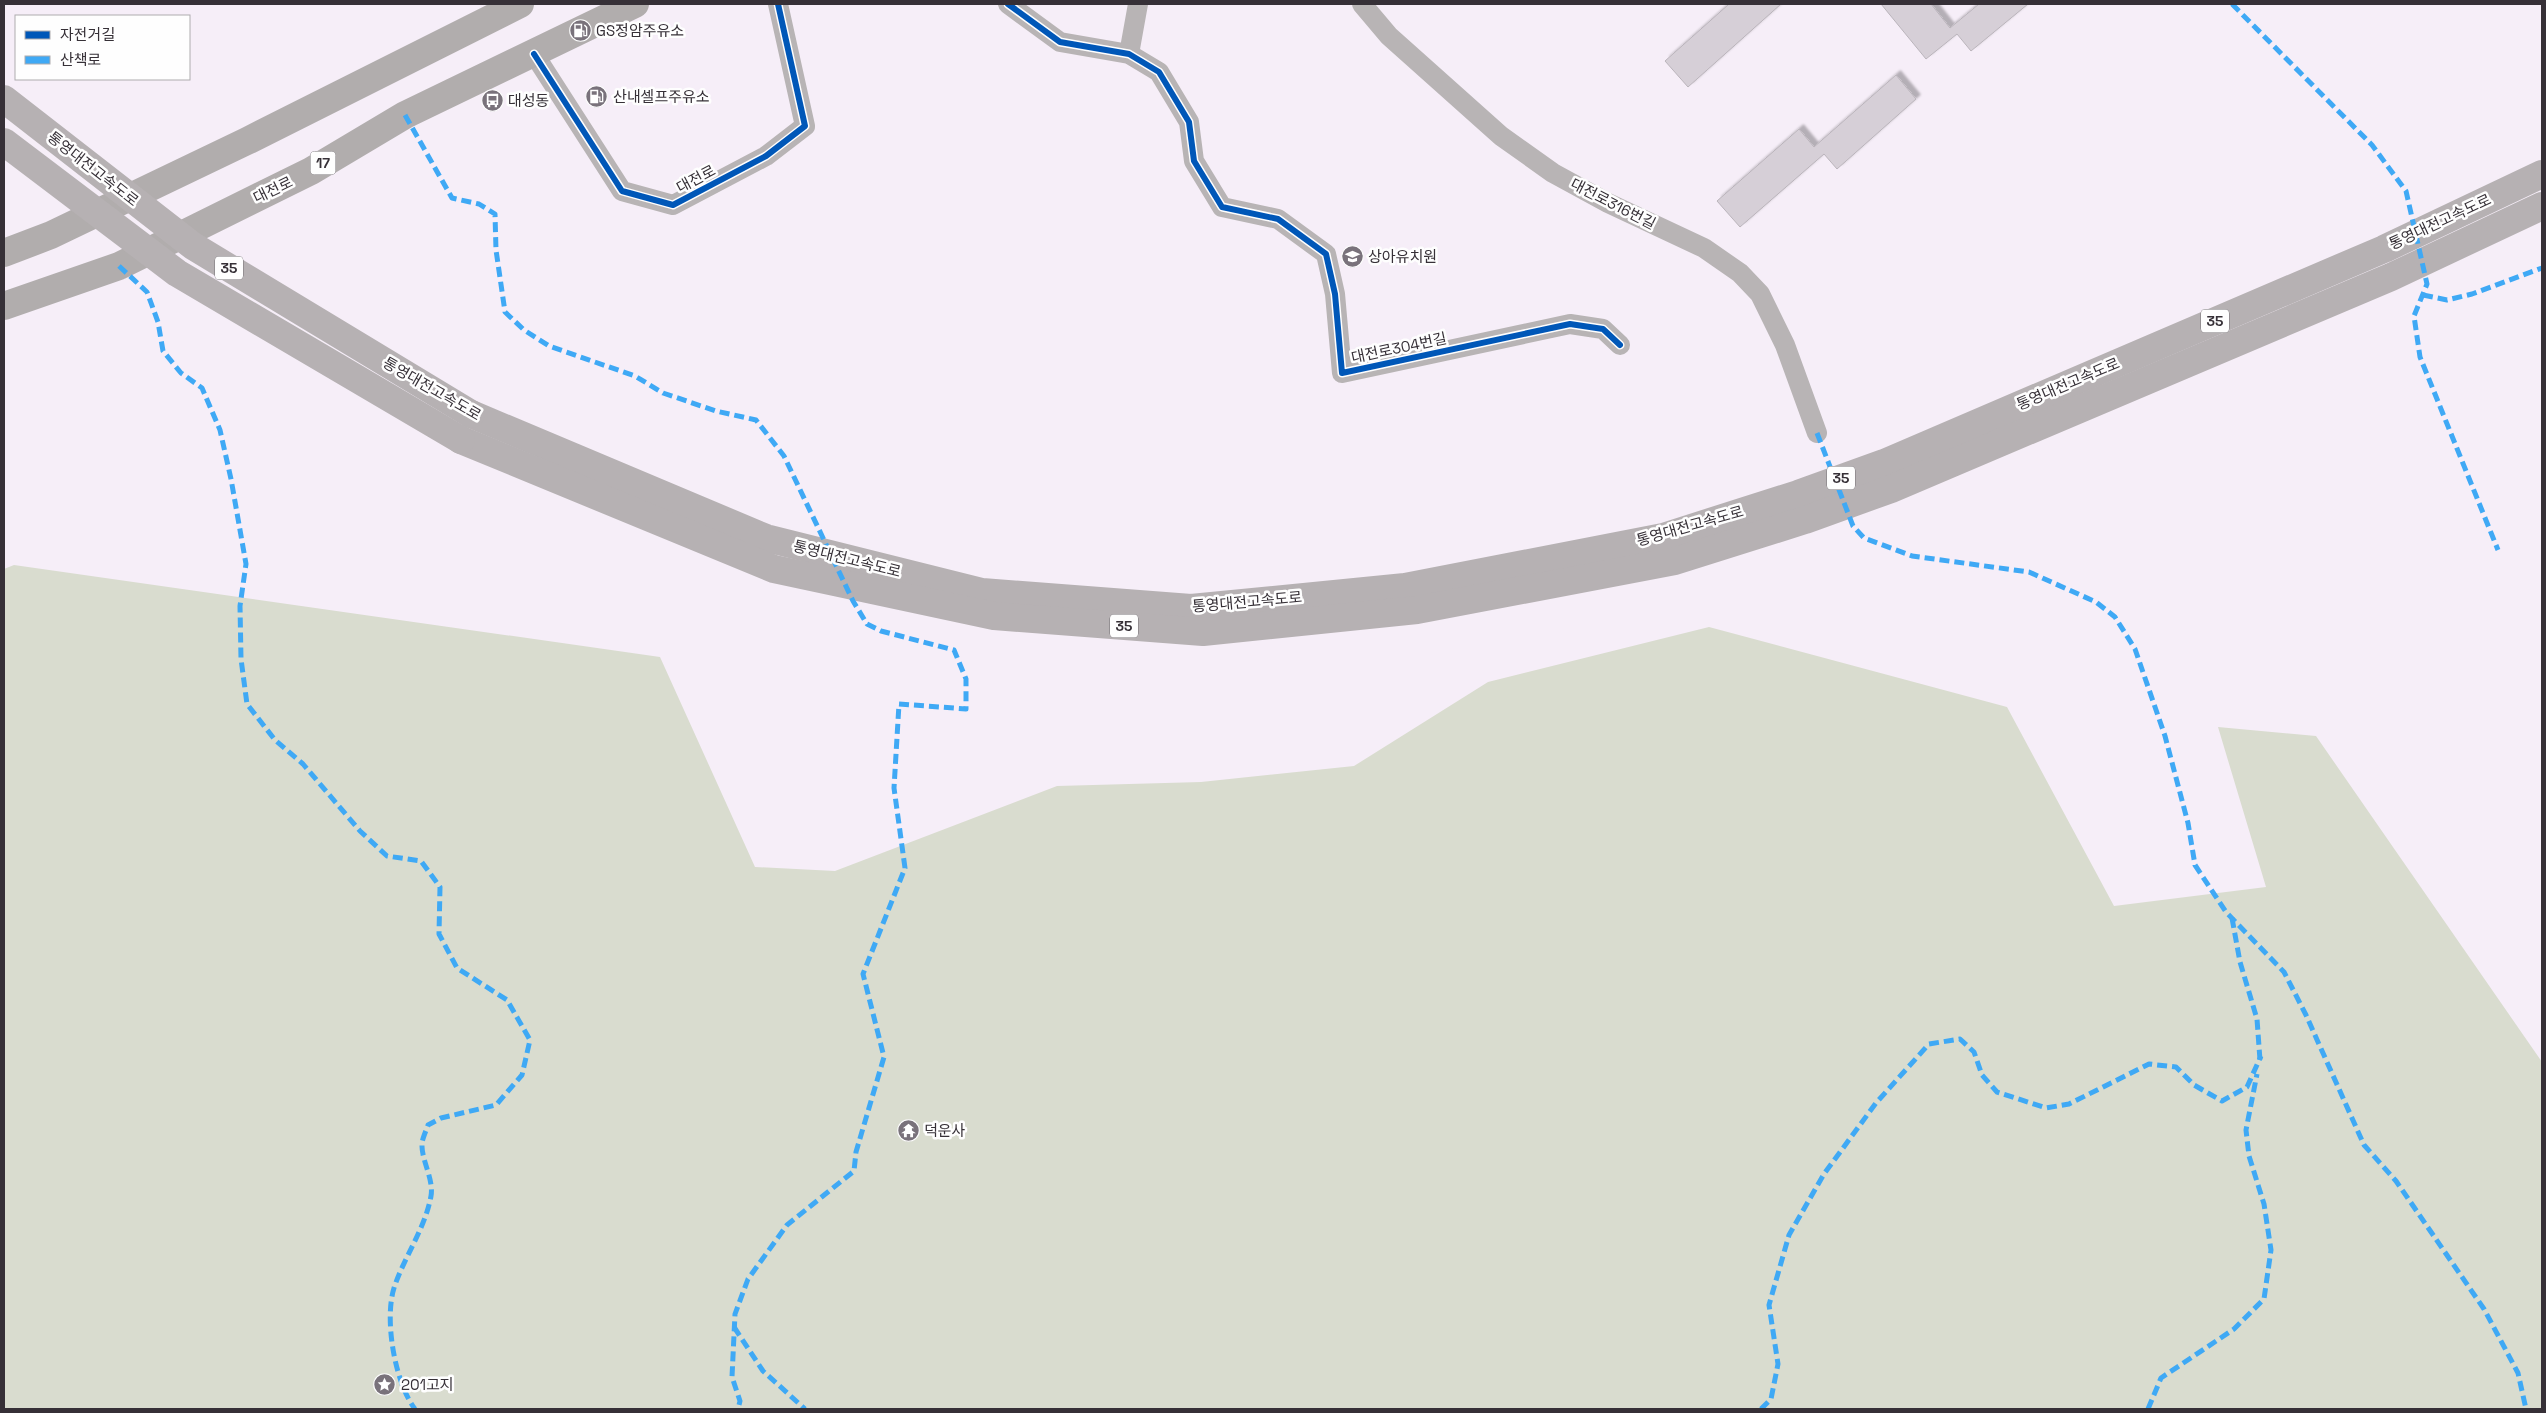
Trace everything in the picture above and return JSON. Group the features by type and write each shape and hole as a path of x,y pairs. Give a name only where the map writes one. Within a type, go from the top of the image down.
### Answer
{"highway":[{"name":"통영대전고속도로","path":"4,99 193,246 471,414 766,538 982,592 1191,608 1406,587 1663,537 1798,494 1884,463 2384,249 2542,174"},
{"name":"통영대전고속도로","path":"4,142 177,273 462,440 774,569 994,616 1203,632 1417,610 1675,561 1805,520 1892,489 2391,277 2542,206"}],"main road":[{"path":"4,253 51,235 229,150 520,4"},
{"name":"대전로","path":"4,306 119,266 311,171 405,115 635,4"}],"street":[{"name":"대전로","path":"534,54 622,191 673,205 766,156 806,126 778,4"},
{"name":"대전로304번길","path":"1008,4 1060,42 1129,54 1159,72 1189,122 1194,162 1222,207 1278,219 1326,254 1335,294 1342,373 1570,324 1603,329 1620,345"},
{"path":"1129,54 1138,4"},
{"name":"대전로316번길","path":"1362,4 1389,36 1501,136 1553,173 1608,203 1704,248 1740,273 1760,294 1785,345 1817,433"}],"shaded area":[{"path":"14,565 660,657 755,867 835,871 1057,786 1201,782 1354,766 1488,682 1709,627 2007,707 2114,906 2266,887 2218,727 2316,736 2542,1062 2542,1409 4,1409 4,569"}],"building":[{"path":"1729,4 1781,4 1688,87 1665,61"},
{"path":"1881,4 1931,4 1950,28 1979,4 2028,4 1971,51 1957,34 1926,59"},
{"path":"1896,75 1916,99 1837,169 1824,154 1740,227 1717,201 1799,129 1814,147"}],"marked path":[{"path":"2232,4 2372,145 2406,191 2427,284 2414,316 2420,357 2498,550"},
{"path":"405,115 452,198 479,204 495,214 496,250 505,312 524,330 549,346 635,376 663,393 716,411 756,420 784,456 853,601 867,624 881,631 954,650 966,679 966,709 899,704 894,788 905,868 863,974 884,1057 856,1152 854,1171 787,1225 748,1279 735,1314 732,1377 740,1401 738,1409"},
{"path":"119,266 147,292 158,322 163,351 181,373 202,388 220,430 246,564 240,606 241,659 247,704 275,740 303,764 360,831 387,856 421,861 440,887 439,934 457,968 507,1000 530,1040 522,1075 496,1105 441,1118 428,1125 423,1138 422,1149 431,1183 431,1196 424,1220 394,1288 390,1317 393,1351 397,1368 408,1398 415,1409"},
{"path":"2423,295 2447,300 2472,294 2542,268"},
{"path":"1817,433 1853,526 1864,538 1912,556 2029,572 2096,602 2115,617 2135,649 2165,736 2188,823 2195,865 2226,912 2284,972 2306,1015 2364,1145 2396,1181 2484,1309 2518,1373 2526,1409"},
{"path":"2232,918 2240,962 2257,1019 2260,1060"},
{"path":"1761,1409 1771,1399 1778,1364 1769,1305 1789,1235 1824,1174 1876,1103 1929,1044 1960,1039 1974,1052 1982,1075 1997,1092 2046,1108 2069,1104 2149,1064 2176,1067 2194,1085 2222,1101 2247,1087 2261,1056"},
{"path":"2148,1409 2161,1378 2234,1329 2264,1299 2271,1250 2264,1204 2249,1156 2246,1130 2257,1074"},
{"path":"734,1327 763,1371 805,1409"}],"cycle path":[{"path":"534,54 622,191 673,205 766,156 805,126 778,4"},
{"path":"1008,4 1060,42 1129,54 1159,72 1189,122 1194,161 1222,207 1278,219 1326,254 1335,294 1342,373 1570,324 1603,329 1620,345"}],"place":[{"name":"GS정암주유소","path":"580,31"},
{"name":"산내셀프주유소","path":"597,97"},
{"name":"대성동","path":"492,101"},
{"name":"상아유치원","path":"1352,257"},
{"name":"덕운사","path":"908,1131"},
{"name":"201고지","path":"385,1385"}]}
